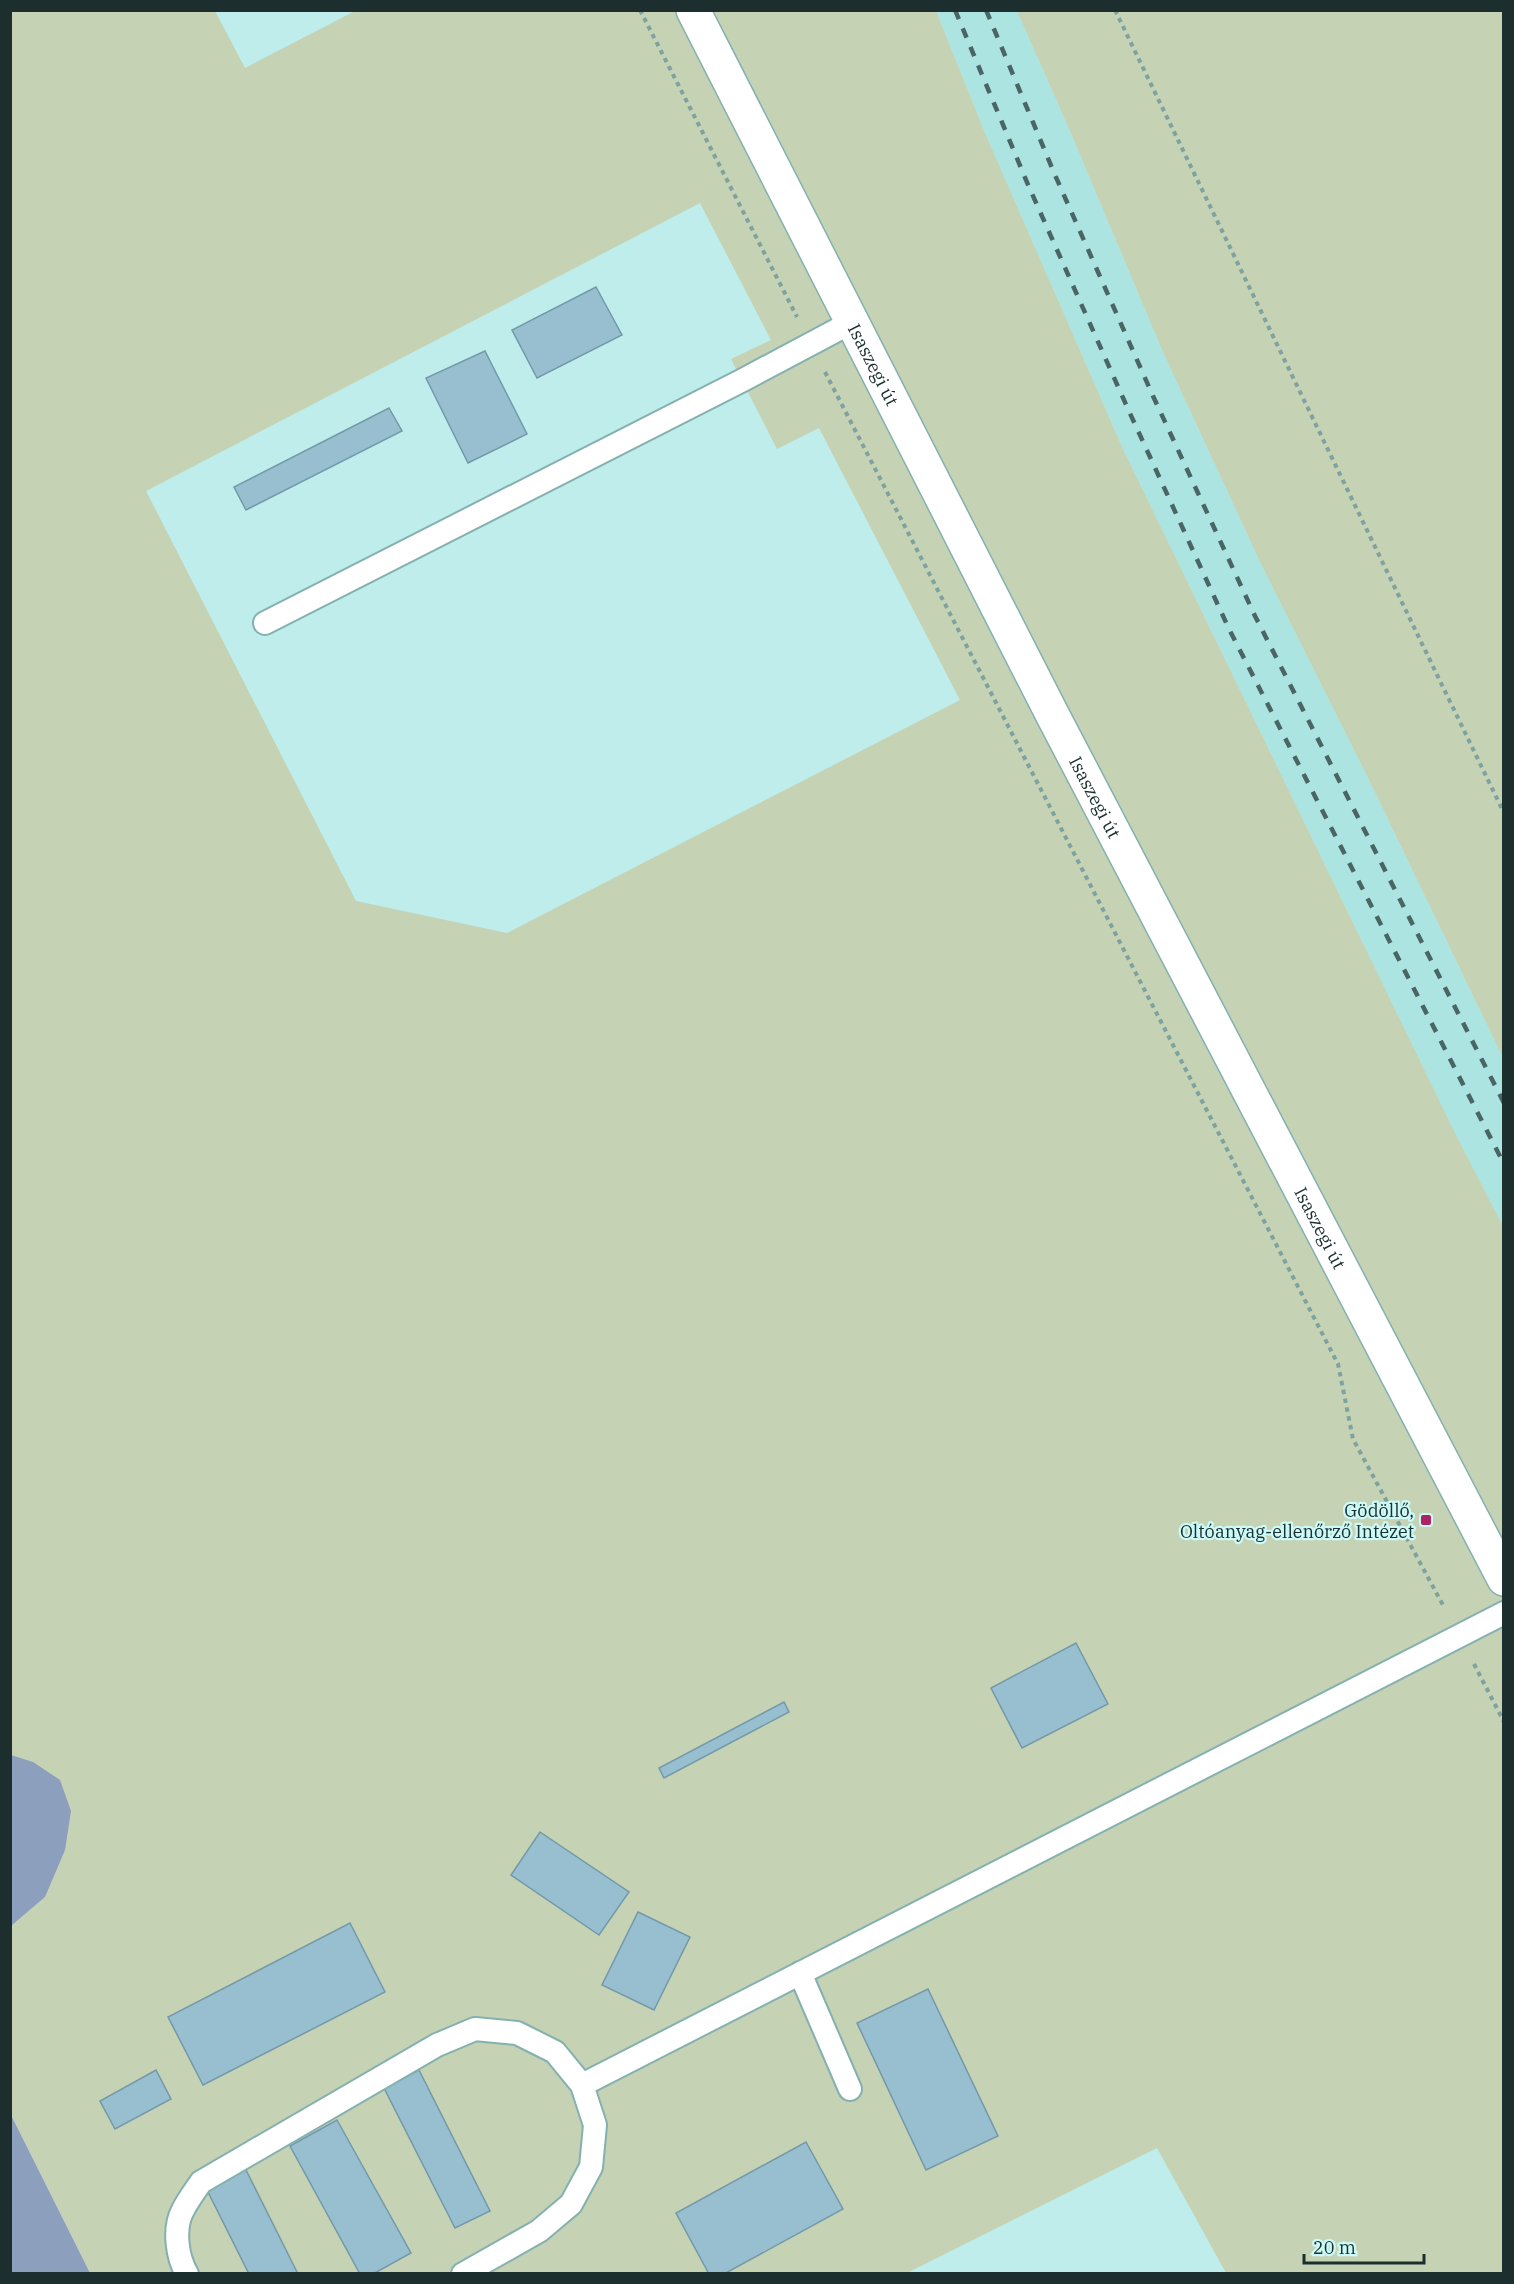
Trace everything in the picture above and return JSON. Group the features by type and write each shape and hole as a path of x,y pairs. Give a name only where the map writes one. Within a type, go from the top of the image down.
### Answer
{"main road":[{"name":"Isaszegi út","path":"693,10 1057,725 1503,1579"}],"lane":[{"path":"265,623 852,322"},
{"path":"582,2085 1503,1613"},
{"path":"800,1972 850,2089"},
{"path":"188,2274 184,2268 177,2239 181,2212 201,2182 437,2045 475,2029 517,2033 555,2052 582,2085 595,2125 591,2167 571,2204 538,2231 463,2274"}],"path":[{"path":"640,10 1338,1364 1353,1439 1459,1634 1503,1722"},
{"path":"1115,10 1503,813"}],"shaded area":[{"path":"936,11 1017,11 1162,350 1261,564 1371,784 1503,1058 1503,1226 1458,1139 1123,449 985,133"},
{"path":"11,1755 33,1762 60,1780 71,1811 65,1850 45,1897 11,1926"},
{"path":"11,2115 90,2273 11,2273"}],"green space":[{"path":"11,11 215,11 245,68 355,11 936,11 985,133 1123,449 1458,1139 1503,1226 1503,2273 1226,2273 1157,2148 907,2273 90,2273 11,2115 11,1926 45,1897 33,1762 10,1755","holes":["700,203 771,340 731,359 777,449 819,428 960,700 507,933 356,901 146,491"]},
{"path":"1017,11 1503,11 1503,1058 1371,784 1261,564 1162,350"}],"building":[{"path":"596,287 622,335 537,378 512,330"},
{"path":"485,351 527,434 468,463 426,378"},
{"path":"389,408 402,431 246,510 234,487"},
{"path":"1076,1643 1108,1704 1022,1748 991,1688"},
{"path":"784,1702 789,1712 664,1778 659,1768"},
{"path":"540,1832 629,1892 599,1935 511,1875"},
{"path":"638,1912 690,1937 654,2010 602,1985"},
{"path":"350,1923 385,1992 203,2085 168,2017"},
{"path":"928,1989 998,2136 926,2170 857,2023"},
{"path":"156,2070 171,2099 115,2129 100,2101"},
{"path":"419,2070 490,2211 455,2228 384,2088"},
{"path":"337,2120 411,2253 373,2274 360,2274 290,2146"},
{"path":"806,2142 843,2209 724,2274 709,2274 676,2213"},
{"path":"243,2164 298,2274 249,2274 204,2184"}],"railway":[{"path":"955,10 1029,187 1229,629 1504,1164"},
{"path":"986,10 1055,175 1153,396 1255,616 1504,1103"}],"place":[{"name":"Gödöllő, Oltóanyag-ellenőrző Intézet","path":"1426,1520"}]}
